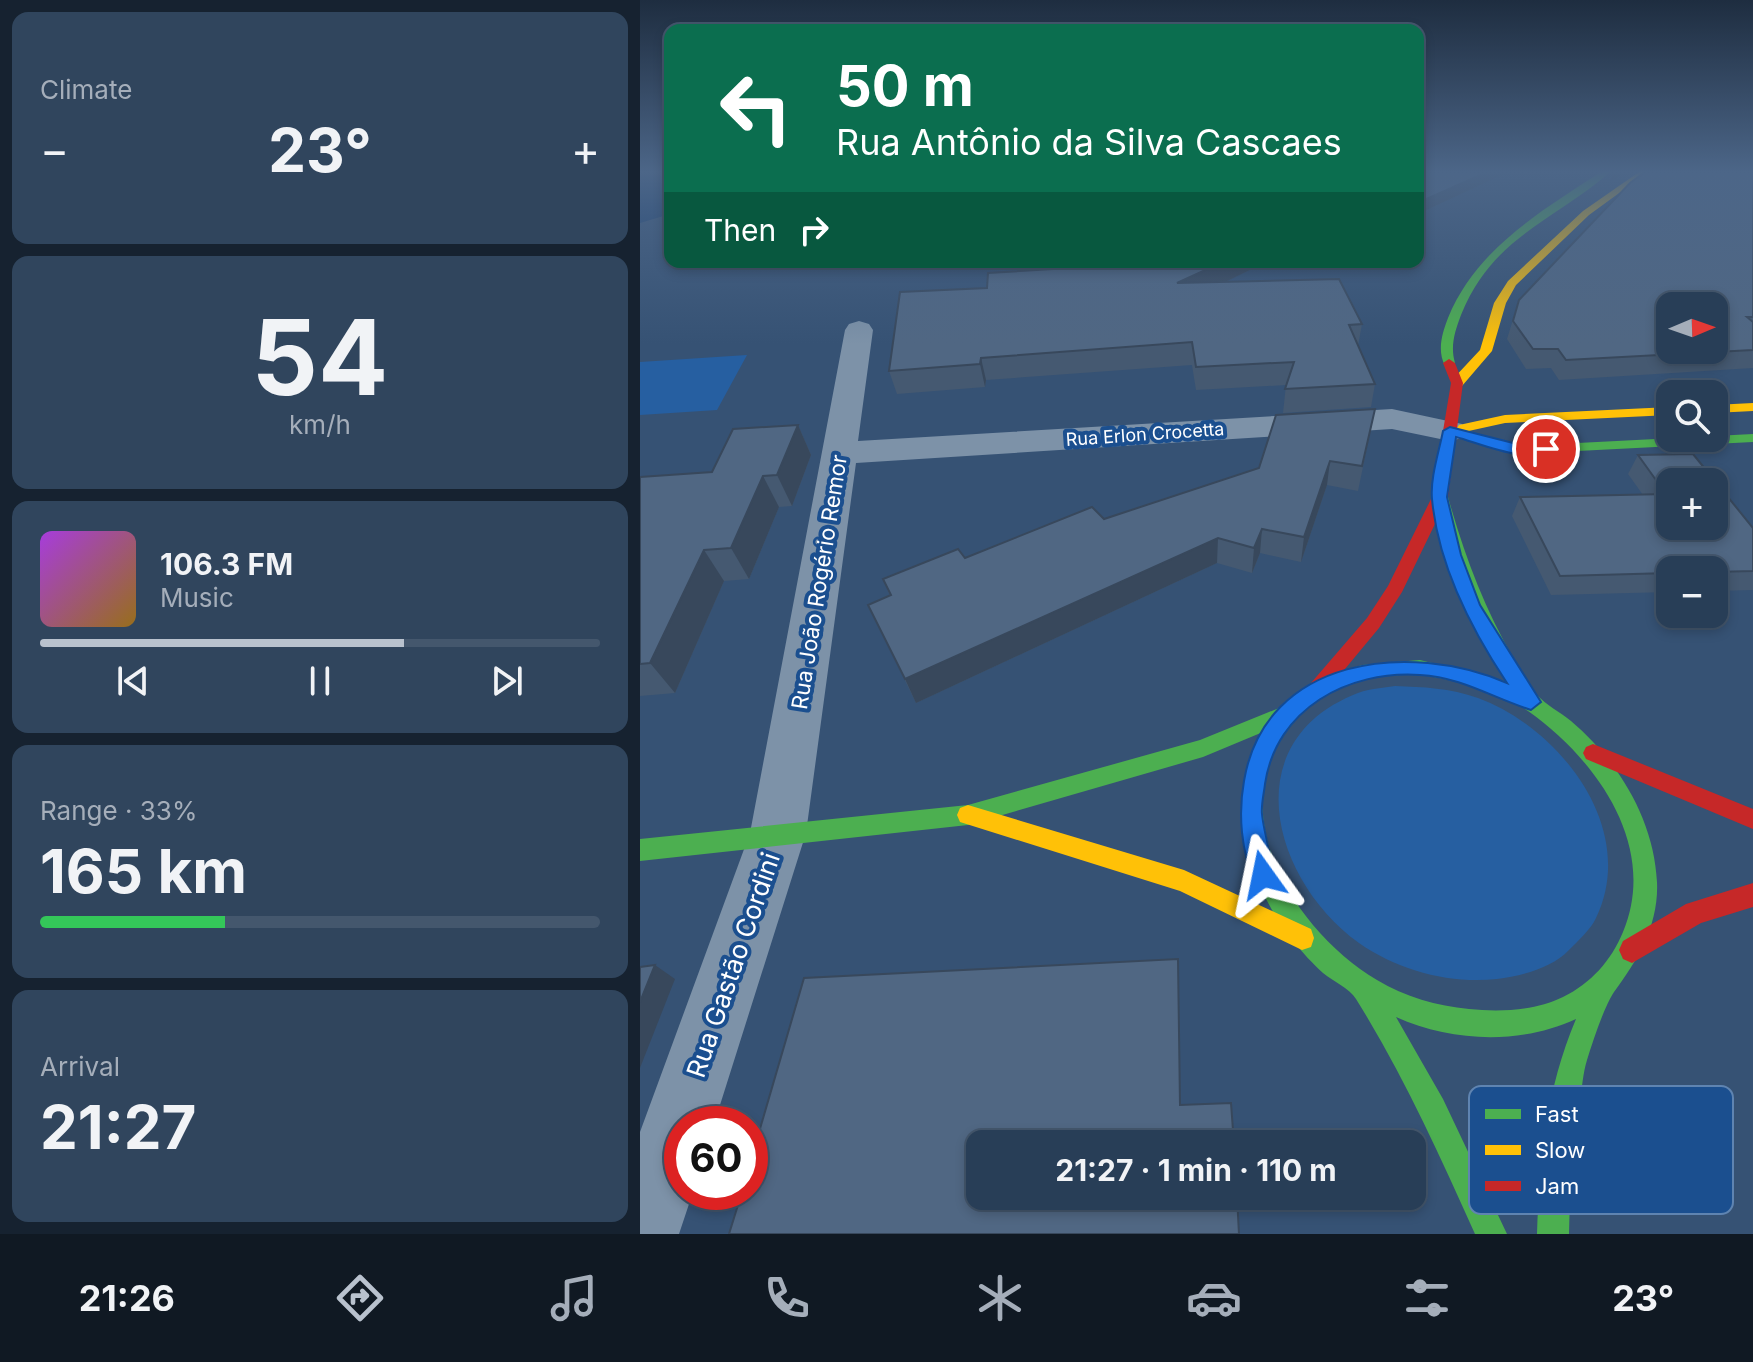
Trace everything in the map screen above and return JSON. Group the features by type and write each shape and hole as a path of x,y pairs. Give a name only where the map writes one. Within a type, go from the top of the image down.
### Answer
{"main road":[{"path":"640,850 968,815 1175,757 1287,713 1318,688 1373,623 1396,588 1440,497 1457,383 1444,349 1465,288 1496,255 1527,230"},
{"path":"1457,383 1486,351 1505,292 1530,264 1570,230"},
{"path":"1496,255 1530,264"},
{"path":"1728,408 1753,407"},
{"path":"1450,431 1505,419 1656,412"},
{"path":"1450,431 1520,450 1753,438"},
{"path":"1440,497 1453,555 1471,605 1498,654 1531,702 1592,753 1624,797 1644,847 1647,900 1632,950 1602,989 1572,1062 1568,1086"},
{"path":"1318,688 1365,671 1420,667 1476,678 1531,702"},
{"path":"1287,713 1259,756 1250,812 1263,875 1302,938"},
{"path":"1592,753 1753,819"},
{"path":"968,815 1184,881 1302,938 1365,989 1427,1018 1492,1027 1553,1017 1602,989"},
{"path":"1632,950 1695,913 1753,895"},
{"path":"1365,989 1421,1083 1469,1180"},
{"path":"1483,1214 1491,1234"},
{"path":"1553,1234 1554,1214"}],"street":[{"name":"Rua João Rogério Remor","path":"778,833 859,330"},
{"name":"Rua Erlon Crocetta","path":"840,453 1392,419 1450,431"},
{"name":"Rua Gastão Cordini","path":"641,1234 778,833"}],"shaded area":[{"path":"747,355 717,410 640,415 640,362"},
{"path":"1395,686 1457,692 1508,712 1563,757 1584,786 1599,817 1607,850 1607,884 1591,926 1554,962 1516,976 1479,980 1443,977 1408,968 1359,943 1329,917 1305,886 1288,851 1280,815 1280,779 1292,746 1316,718 1353,695"}],"building":[{"path":"1586,230 1753,230 1753,317 1747,317 1753,322 1753,350 1728,351 1728,292 1656,292 1656,355 1566,360 1558,349 1533,349 1513,321 1519,300"},
{"path":"1070,268 1210,268 1177,283 1339,279 1362,324 1349,325 1375,384 1285,389 1294,362 1196,367 1192,342 981,358 980,364 889,371 900,292 987,288 988,273"},
{"path":"1375,409 1362,466 1330,461 1304,537 1262,529 1254,548 1218,538 905,679 868,605 891,595 883,579 958,549 965,558 1092,507 1104,519 1259,468 1276,415"},
{"path":"798,425 777,475 763,476 731,548 704,550 650,663 640,664 640,477 712,472 733,429"},
{"path":"1693,454 1704,468 1656,468 1656,480 1638,455"},
{"path":"1656,494 1656,540 1728,540 1728,497 1753,528 1753,571 1728,572 1728,556 1656,556 1656,573 1560,576 1520,497"},
{"path":"1178,959 1180,1105 1231,1103 1233,1130 966,1130 966,1210 1238,1210 1239,1234 729,1234 736,1210 768,1210 767,1106 804,978"},
{"path":"655,965 640,1002 640,967"}],"traffic: fast":[{"path":"1449,363 1446,347 1449,332 1463,296 1496,254 1523,230"},
{"path":"1450,431 1520,450 1753,438"},
{"path":"1440,497 1476,604 1531,702"},
{"path":"1420,667 1494,685 1534,704 1564,727 1590,753 1613,783 1631,815 1642,849 1646,884 1641,920 1626,956 1609,979 1588,998 1563,1011 1535,1020 1491,1024 1448,1020 1407,1008 1368,989 1333,964 1302,933 1278,896 1260,856 1254,826 1255,782 1263,753 1286,717 1306,698 1341,678 1370,671 1420,667"},
{"path":"640,850 968,815 1203,748 1287,713"},
{"path":"1365,989 1433,1109 1469,1187"},
{"path":"1568,1086 1572,1062 1602,989"},
{"path":"1482,1214 1491,1234"},
{"path":"1553,1234 1554,1214"}],"traffic: slow":[{"path":"1457,383 1486,351 1500,303 1512,283 1568,230"},
{"path":"1728,408 1753,407"},
{"path":"1464,428 1505,419 1656,412"},
{"path":"968,815 1184,881 1302,938"}],"traffic: jam":[{"path":"1318,688 1373,623 1396,588 1440,497 1457,383 1449,363"},
{"path":"1593,753 1753,819"},
{"path":"1632,950 1695,913 1753,895"}],"route":[{"path":"1263,875 1250,812 1259,756 1287,713 1318,688 1365,671 1420,667 1476,678 1531,702 1498,654 1471,605 1453,555 1440,497 1450,431 1520,450 1546,449"}]}
